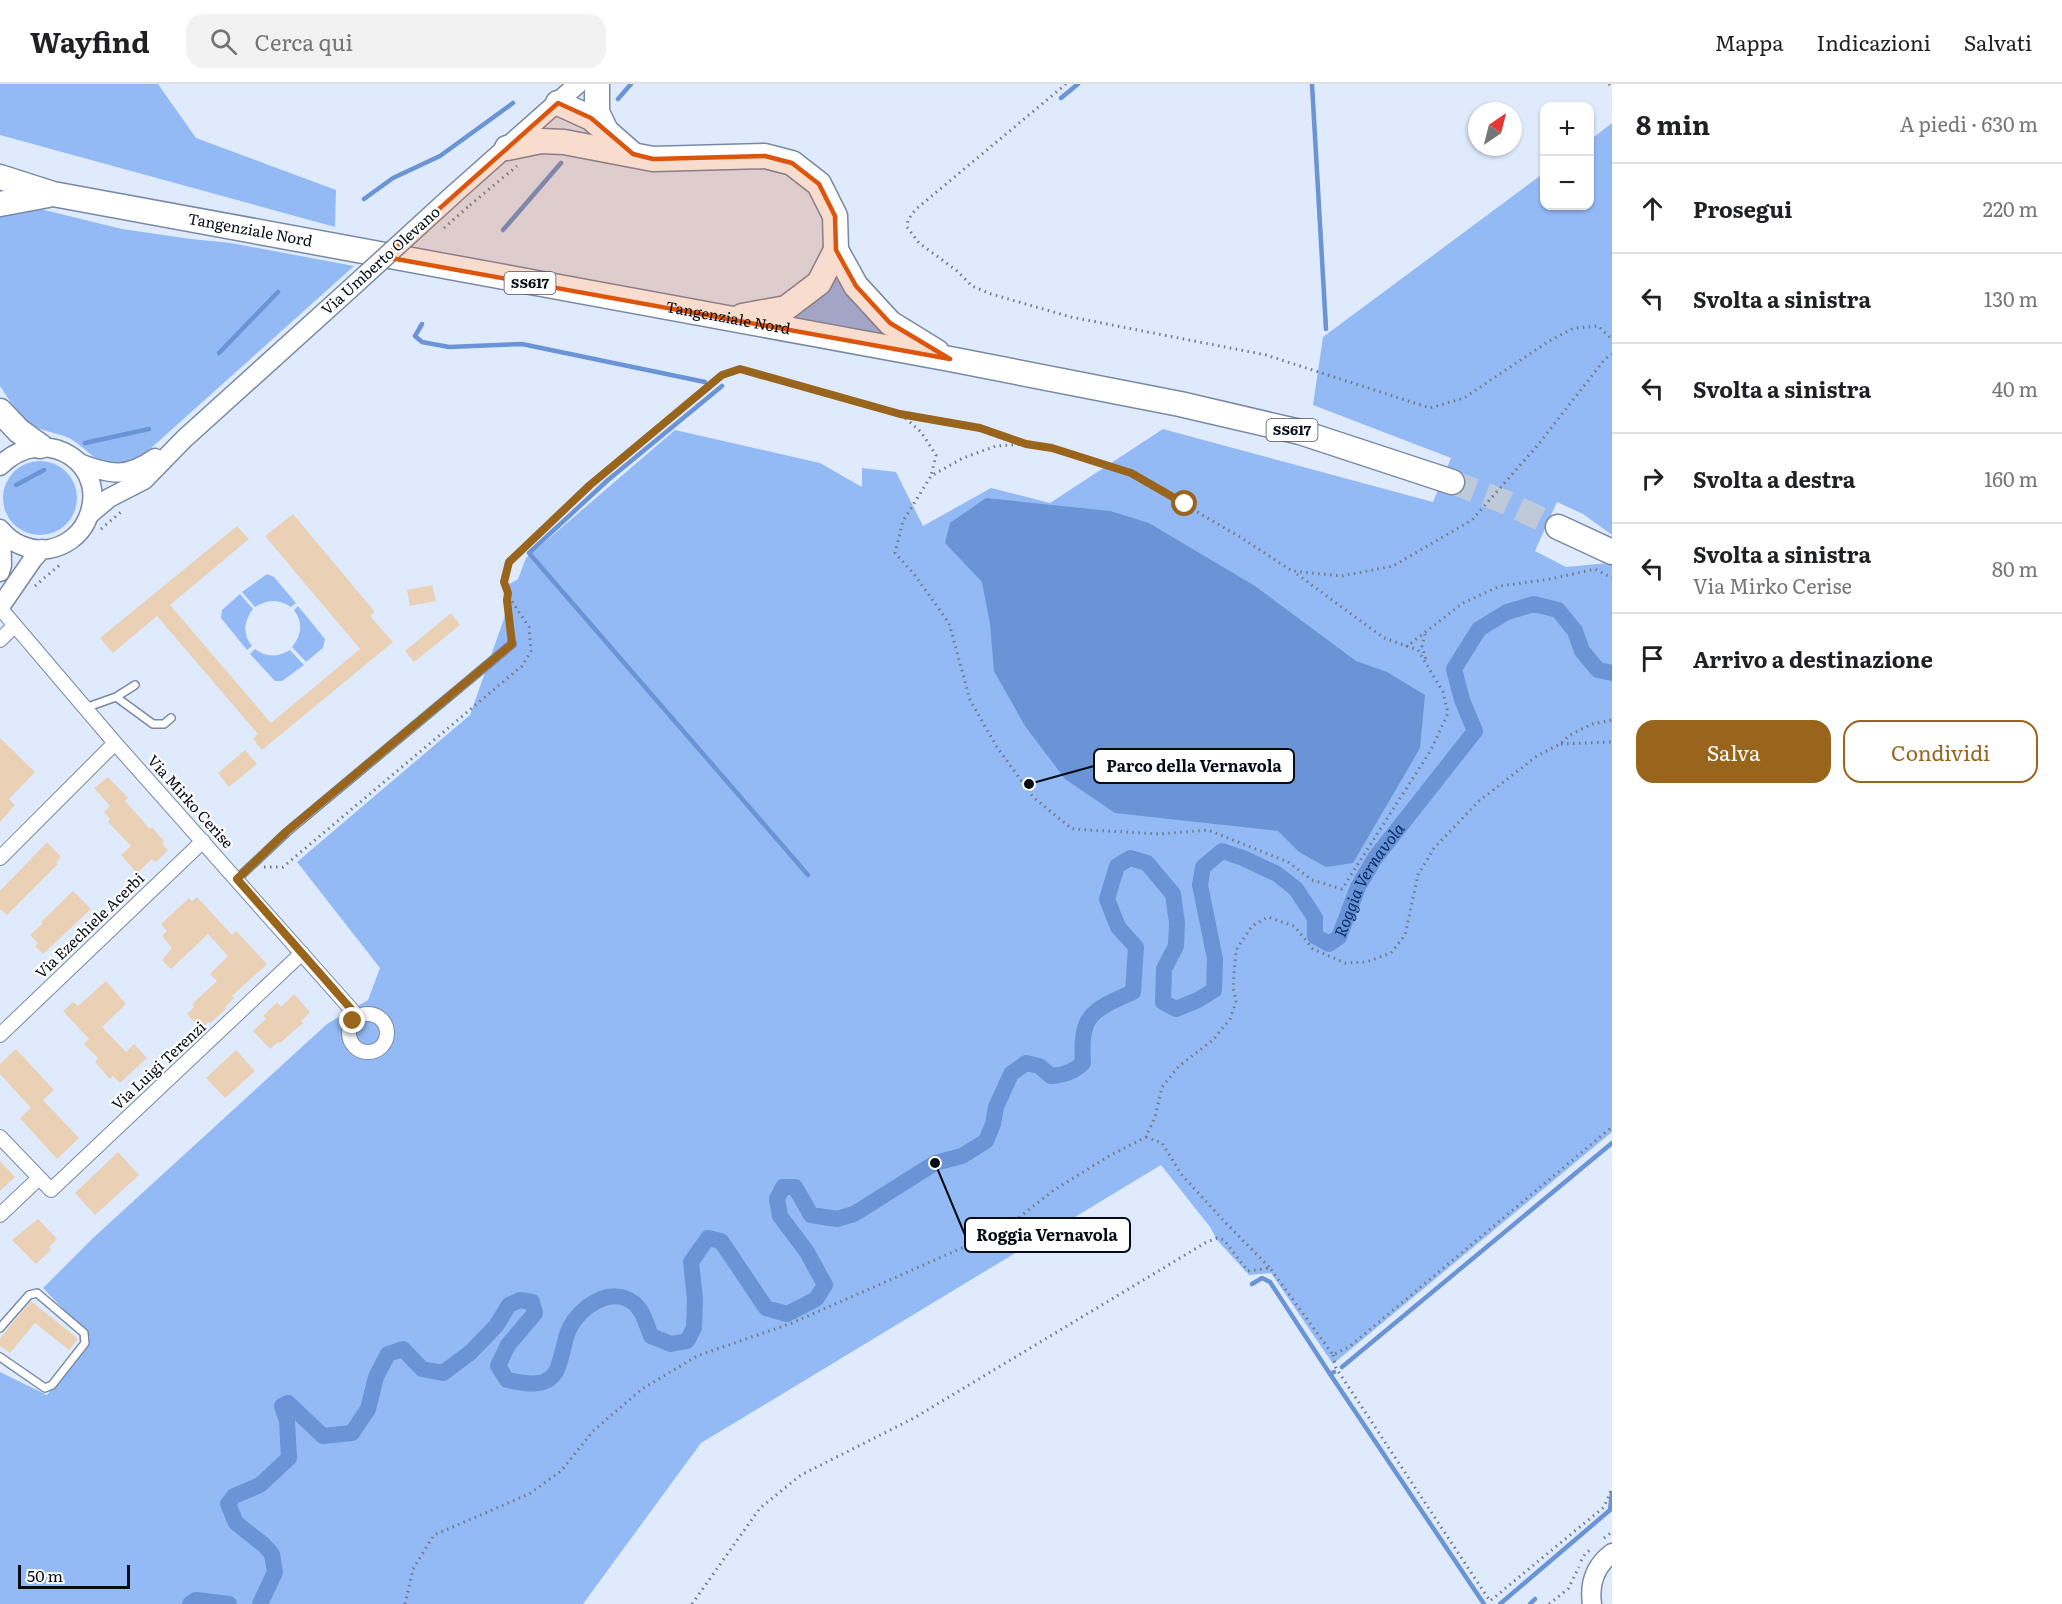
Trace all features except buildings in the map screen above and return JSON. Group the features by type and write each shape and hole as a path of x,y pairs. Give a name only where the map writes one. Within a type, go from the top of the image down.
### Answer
{"highway":[{"path":"597,84 597,140"},
{"path":"558,103 591,118 597,140"},
{"path":"507,148 541,141 597,140 653,159 765,156 792,163 819,184 835,216 836,250 856,286 890,323 950,359"},
{"name":"Tangenziale Nord","path":"0,177 53,194 950,359 1180,404 1300,432 1452,482"},
{"path":"0,204 53,194"},
{"path":"726,318 786,308 819,283 836,250"},
{"path":"0,411 19,431 40,446"},
{"path":"1558,527 1604,557"}],"street":[{"name":"Via Umberto Olevano","path":"42,549 63,545 74,538 83,528 90,514 109,498 144,480 184,439 578,84"},
{"name":"Via Umberto Olevano","path":"40,446 64,452 79,463 113,474 125,473 145,465 184,439"},
{"path":"0,466 17,452 40,446"},
{"path":"79,463 88,477 92,491 90,514"},
{"path":"1,530 16,543 28,548 42,549"},
{"path":"0,572 2,565 1,530"},
{"path":"0,608 42,549"},
{"name":"Via Mirko Cerise","path":"0,608 115,743 358,1017"},
{"path":"0,640 14,626"},
{"path":"0,858 115,743"},
{"name":"Via Ezechiele Acerbi","path":"0,1035 203,841"},
{"name":"Via Luigi Terenzi","path":"39,1178 51,1191 302,953"},
{"path":"0,1137 39,1178 0,1215"},
{"path":"1591,1604 1590,1588 1595,1572 1603,1559 1612,1552"}],"lane":[{"path":"237,879 286,832 512,644"},
{"path":"85,708 116,697 135,685"},
{"path":"116,697 153,724 164,724 171,718"},
{"path":"0,1328 29,1295 37,1293 84,1333 86,1343 52,1385 45,1388 0,1356"}],"path":[{"path":"1066,84 915,210 908,220 907,227 920,243 956,270 972,286 1071,317 1266,355 1430,408 1464,398 1549,341 1574,328 1598,326 1612,339"},
{"path":"1608,84 1612,88"},
{"path":"1292,571 1342,576 1393,566 1472,520 1537,446 1605,359 1612,354"},
{"path":"253,864 262,867 283,867 522,666 531,651 529,627 513,603 504,582 509,562 590,485 722,375 740,369 900,414 980,428 1026,444 1052,448 1131,473 1240,537 1292,571 1384,638 1418,650 1443,692 1448,713 1431,750 1342,889 1312,880 1288,862 1208,830 1159,834 1072,829 1033,797 997,747 970,700 949,623 914,574 895,553 903,521 931,476 936,455 921,432 900,414"},
{"path":"931,476 963,458 996,446 1026,444"},
{"path":"1406,647 1464,603 1500,586 1551,579 1604,557 1612,578"},
{"path":"508,593 512,644"},
{"path":"1425,632 1422,646 1426,661"},
{"path":"405,1604 412,1569 434,1535 529,1494 561,1471 593,1431 642,1389 697,1356 792,1323 1003,1230 1054,1190 1109,1155 1146,1137 1155,1117 1162,1087 1179,1066 1213,1040 1230,1019 1236,1001 1233,987 1236,950 1252,926 1268,917 1294,926 1313,949 1345,963 1366,962 1391,953 1405,935 1418,875 1434,848 1498,784 1537,756 1560,744 1569,735 1592,724 1612,720"},
{"path":"1560,744 1612,742"},
{"path":"1333,1355 1349,1347 1612,1127"},
{"path":"1146,1137 1162,1143 1181,1174 1270,1268 1333,1355 1336,1368 1490,1601 1604,1508 1612,1488"},
{"path":"692,1604 760,1508 801,1475 914,1418 1205,1243 1217,1238 1224,1240 1248,1271 1270,1268"}],"highlighted area":[{"path":"558,103 591,118 633,154 653,159 765,156 792,163 819,184 835,216 836,250 856,286 890,323 950,359 385,257"}],"shaded area":[{"path":"0,84 158,84 196,138 336,190 335,227 0,135"},
{"path":"1612,123 1612,535 1583,514 1557,502 1535,551 1566,567 1608,563 1612,565 1612,1132 1333,1364 1271,1273 1249,1275 1217,1240 1210,1227 1161,1165 701,1443 583,1604 0,1604 0,1372 47,1395 85,1350 90,1337 43,1288 93,1238 327,1024 368,1000 380,968 297,862 470,715 512,596 506,586 518,579 526,558 675,430 820,463 862,487 862,468 896,472 923,526 991,488 1050,503 1163,429 1433,502 1451,458 1313,405 1323,337 1540,176 1540,210 1594,210 1594,137"},
{"path":"32,207 122,229 231,243 354,266 140,458 128,463 109,465 95,458 71,439 28,422 17,411 0,386 0,210"},
{"path":"833,271 888,336 790,319"},
{"path":"40,461 61,467 71,477 77,498 71,519 61,529 40,535 19,529 9,519 3,498 9,477 19,467"},
{"path":"986,498 1110,511 1149,523 1255,586 1356,661 1387,672 1425,695 1420,748 1353,863 1326,867 1299,852 1278,831 1115,813 1065,779 1025,726 994,671 990,624 982,582 945,543 950,523"},
{"path":"267,574 274,577 296,603 291,607 282,602 269,601 255,607 242,592"},
{"path":"240,594 253,609 245,628 252,646 247,650 221,618 222,610"},
{"path":"298,606 325,639 323,648 306,662 292,647 298,638 300,628 299,619 294,610"},
{"path":"255,649 272,656 290,650 304,665 282,681 275,681 250,654"}],"waterway":[{"path":"618,99 631,84"},
{"path":"1061,98 1078,84"},
{"path":"1312,84 1326,329"},
{"path":"364,199 393,178 440,156 513,103"},
{"path":"503,230 561,163"},
{"path":"219,353 278,292"},
{"path":"422,324 415,336 422,342 449,347 522,344 705,382"},
{"path":"722,386 608,480 529,553 808,875"},
{"path":"85,443 149,429"},
{"path":"16,485 44,470"},
{"name":"Roggia Vernavola","path":"260,1604 275,1572 272,1554 236,1523 228,1504 234,1496 260,1485 289,1458 287,1421 282,1406 288,1403 323,1436 352,1433 368,1409 376,1377 388,1354 403,1349 422,1369 443,1373 471,1352 496,1326 509,1305 520,1300 532,1302 535,1313 508,1345 498,1366 507,1380 532,1384 550,1378 557,1369 567,1334 574,1321 588,1306 606,1298 616,1296 634,1303 642,1314 651,1336 671,1344 687,1341 694,1328 695,1299 691,1262 708,1238 721,1241 766,1308 787,1314 816,1299 825,1285 807,1252 780,1216 777,1199 783,1187 795,1187 811,1215 837,1219 854,1214 935,1163 962,1156 986,1141 993,1124 996,1107 1011,1074 1026,1063 1039,1066 1051,1076 1068,1073 1083,1063 1084,1034 1091,1016 1107,1004 1133,992 1136,947 1118,927 1107,899 1117,866 1130,858 1147,863 1173,894 1177,923 1176,946 1164,969 1163,1002 1176,1009 1214,990 1215,959 1200,885 1203,867 1222,851 1277,874 1296,889 1315,918 1315,936 1329,944 1339,937 1358,887 1375,858 1475,731 1462,700 1454,669 1479,629 1507,612 1534,604 1558,610 1575,631 1582,651 1598,670 1612,673"},
{"path":"1342,1367 1612,1143"},
{"path":"1252,1284 1262,1278 1270,1282 1330,1374 1334,1372"},
{"path":"1330,1374 1484,1604"},
{"path":"1500,1604 1610,1510 1612,1493"},
{"path":"1530,1604 1535,1599"},
{"name":"Roggia Vernavola","path":"190,1604 196,1600 229,1604"}],"tunnel":[{"path":"1452,482 1505,502 1558,527"}],"place":[{"name":"Parco della Vernavola","path":"1029,784"},
{"name":"Roggia Vernavola","path":"935,1163"}],"route":[{"path":"353,1021 358,1017 237,879 286,832 512,644 509,630 508,593 504,582 509,562 590,485 722,375 740,369 900,414 980,428 1026,444 1052,448 1131,473 1185,504"}]}
